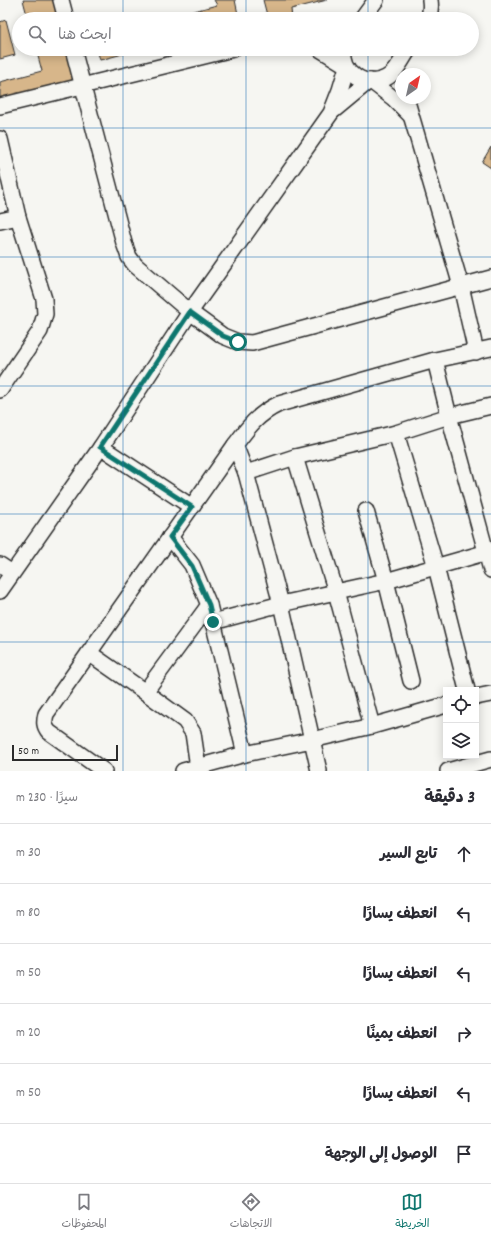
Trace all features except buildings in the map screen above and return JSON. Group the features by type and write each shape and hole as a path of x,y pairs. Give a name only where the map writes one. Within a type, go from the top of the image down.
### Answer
{"street":[{"path":"61,0 64,12"},
{"path":"366,12 376,0"},
{"path":"430,0 430,12"},
{"path":"75,56 129,257 134,266 190,312 223,336 238,342 252,343 491,278"},
{"path":"0,106 204,56"},
{"path":"331,56 347,66 356,77 363,80 379,81 395,73"},
{"path":"331,113 347,66 344,56"},
{"path":"401,68 406,56"},
{"path":"0,591 6,569 100,447 190,312 331,113 370,81"},
{"path":"370,81 393,98 412,116"},
{"path":"408,104 461,286 476,352"},
{"path":"0,139 18,217 44,298 45,314 40,331 0,390"},
{"path":"0,222 18,217"},
{"path":"104,771 49,732 45,728 44,722 46,714 235,445 256,419 267,410 279,404 435,360 491,348"},
{"path":"435,360 449,416 489,552 491,570"},
{"path":"246,473 295,457 396,433 449,416 491,406"},
{"path":"396,433 436,567 466,687"},
{"path":"235,445 246,473 281,604 319,771"},
{"path":"100,447 192,507"},
{"path":"295,457 336,592 372,726"},
{"path":"366,511 386,581 411,681"},
{"path":"170,537 192,566 209,605 245,754"},
{"path":"213,622 281,604 386,581 489,552"},
{"path":"145,692 209,605"},
{"path":"89,653 145,692 190,727 193,733 198,767"},
{"path":"479,696 491,694"},
{"path":"183,771 245,754 372,726 443,706"},
{"path":"448,771 491,758"}],"route":[{"path":"213,622 209,605 192,566 170,537 192,507 100,447 190,312 223,336 238,342"}]}
